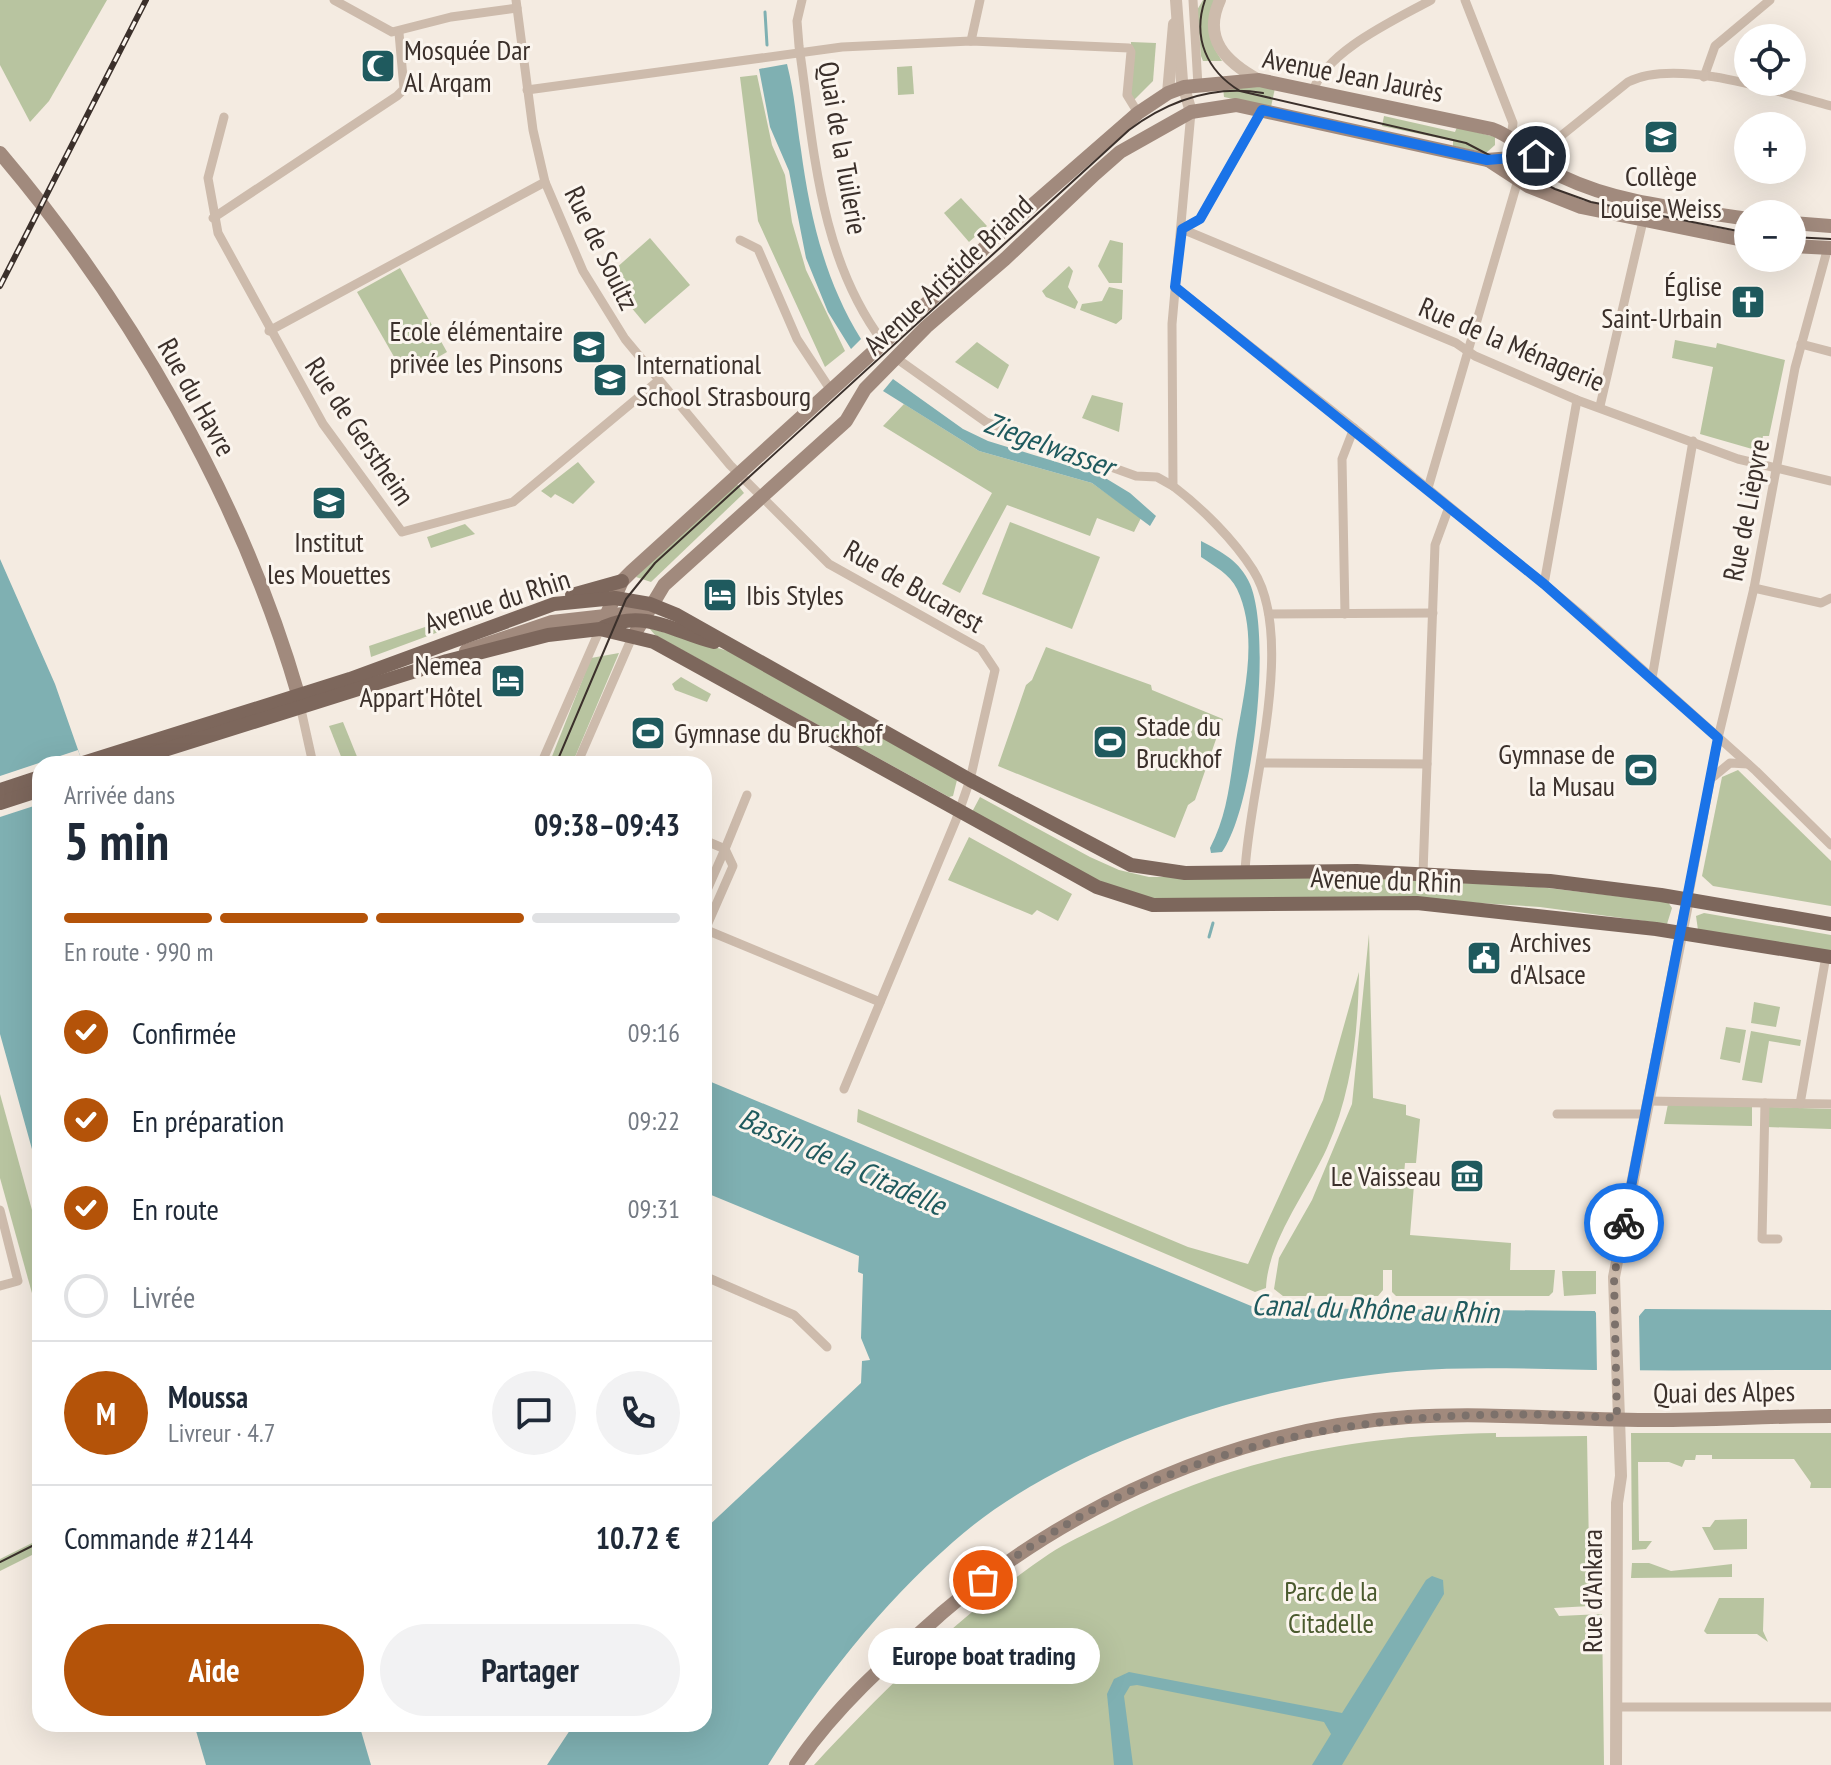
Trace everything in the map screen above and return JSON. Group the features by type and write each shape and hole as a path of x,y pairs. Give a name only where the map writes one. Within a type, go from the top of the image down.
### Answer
{"main road":[{"name":"Avenue Jean Jaurès","path":"1191,86 1259,80 1492,129 1511,137 1559,176 1594,190 1734,216"},
{"name":"Avenue Aristide Briand","path":"603,622 622,581 990,242 1138,113 1168,93 1191,86"},
{"name":"Avenue Jean Jaurès","path":"1191,112 1226,105 1262,110 1487,160 1518,180 1570,204 1734,238"},
{"name":"Avenue Aristide Briand","path":"634,635 664,585 846,421 865,389 896,358 1120,152 1191,112"},
{"path":"1508,156 1511,137"},
{"name":"Rue du Havre","path":"0,153 106,291 170,399 242,546 299,701"},
{"name":"Avenue Jean Jaurès","path":"1487,160 1536,156"},
{"path":"1806,225 1831,228 1829,247 1806,246"},
{"name":"Quai de la Tuilerie","path":"883,342 896,358"},
{"path":"554,604 589,588 622,581"},
{"name":"Avenue du Rhin","path":"143,756 299,701 350,679 554,604 615,598 650,604 734,647 970,780 1131,865 1185,873 1423,873 1550,881 1688,899 1831,924"},
{"path":"603,622 650,604"},
{"path":"603,622 642,619 734,647"},
{"name":"Avenue du Rhin","path":"105,756 447,661 603,622 769,703 1097,887 1153,905 1417,903 1681,933 1828,956"},
{"path":"0,790 32,780"},
{"path":"0,803 32,793"},
{"name":"Quai des Alpes","path":"796,1765 851,1698 964,1594 1052,1532 1147,1483 1240,1449 1366,1422 1489,1414 1763,1420 1831,1416"}],"street":[{"path":"334,0 399,33 451,17 516,4"},
{"name":"Quai de la Tuilerie","path":"802,0 797,21 800,52 825,217 849,289 883,342"},
{"path":"971,41 980,0"},
{"path":"1176,0 1176,17 1191,86"},
{"path":"1193,0 1191,112 1172,324 1173,486 1199,509 1254,571 1269,614 1269,715 1245,872"},
{"path":"1220,0 1213,20 1217,44 1237,67 1259,80"},
{"path":"1313,91 1324,67 1333,60 1431,0"},
{"path":"1465,0 1513,123 1511,137"},
{"path":"1704,77 1715,46 1770,0"},
{"name":"Rue de Soultz","path":"516,4 527,90 545,182 562,230 603,309 658,381 738,474"},
{"path":"1168,93 1171,39 1176,17"},
{"path":"213,218 404,89 399,33"},
{"path":"527,90 800,52 971,41 1129,48 1127,95 1138,113"},
{"path":"1536,156 1636,78 1656,74 1732,80 1831,106"},
{"path":"1182,229 1200,219 1262,110"},
{"name":"Rue de Gerstheim","path":"224,117 208,178 213,218 269,331 323,424 402,532 513,502 658,381"},
{"path":"1428,488 1518,180"},
{"path":"269,331 545,182"},
{"path":"1600,406 1643,221"},
{"name":"Rue de la Ménagerie","path":"1182,229 1467,349 1577,400 1738,459 1831,481"},
{"path":"740,240 758,249 797,339 830,389"},
{"name":"Rue de Lièpvre","path":"1688,899 1718,738 1754,588 1801,344 1829,247"},
{"path":"1175,287 1544,584 1748,764 1829,843"},
{"path":"1801,344 1831,352"},
{"name":"Quai de la Tuilerie","path":"896,358 969,413 986,422 1136,476 1157,477 1173,486"},
{"path":"1544,584 1577,400"},
{"path":"1345,614 1342,459 1354,428"},
{"path":"1652,678 1693,441"},
{"path":"738,474 760,498"},
{"name":"Rue de Bucarest","path":"760,498 829,564 981,649 992,661 995,682 976,745 970,780"},
{"path":"1423,873 1435,545 1449,507"},
{"path":"1754,588 1821,603 1831,598"},
{"path":"1269,614 1433,613"},
{"path":"544,756 603,622"},
{"path":"581,756 634,635"},
{"path":"299,701 311,756"},
{"path":"1261,763 1427,764"},
{"path":"1711,780 1730,763 1748,764"},
{"path":"844,1089 970,780"},
{"path":"712,879 747,795"},
{"path":"712,843 725,849 733,866 712,914"},
{"name":"Rue d'Ankara","path":"1616,1765 1617,1503 1621,1476 1614,1277 1688,899"},
{"path":"712,933 880,1002"},
{"path":"1800,1104 1828,956"},
{"path":"1557,1114 1647,1108 1726,1098 1765,1103 1831,1104"},
{"path":"1765,1103 1762,1239 1778,1239"},
{"path":"0,1210 18,1281 0,1286"},
{"path":"712,1279 794,1315 827,1347"},
{"path":"1616,1707 1831,1707"}],"green space":[{"path":"0,0 107,0 49,101 30,122 0,65"},
{"path":"1203,0 1216,0 1214,48 1222,61 1203,61 1201,56 1197,10"},
{"path":"1131,42 1156,43 1153,81 1134,100 1129,94"},
{"path":"912,66 914,94 898,95 897,67"},
{"path":"757,75 772,145 785,175 792,222 806,270 845,351 825,367 758,221 740,77"},
{"path":"1248,85 1275,88 1271,107 1224,97 1223,88"},
{"path":"1384,116 1455,132 1457,127 1495,137 1495,145 1486,153 1453,146 1453,141 1382,126"},
{"path":"961,198 987,226 969,242 944,213"},
{"path":"650,238 690,285 645,324 606,277"},
{"path":"1110,240 1123,243 1122,283 1109,283 1098,266"},
{"path":"1069,266 1073,271 1068,287 1078,302 1075,309 1046,297 1042,291"},
{"path":"400,268 447,352 405,376 357,292"},
{"path":"1109,287 1123,290 1122,319 1116,324 1080,310 1082,304 1102,301"},
{"path":"1675,340 1716,348 1717,343 1785,360 1769,436 1763,436 1761,445 1767,446 1766,453 1700,434 1713,367 1672,358"},
{"path":"977,342 1009,365 998,389 955,362"},
{"path":"1092,395 1123,403 1119,432 1082,418"},
{"path":"904,404 979,451 1092,483 1141,518 1134,532 1097,518 1090,536 1007,505 960,593 942,584 992,493 883,426"},
{"path":"578,462 595,482 573,504 555,494 551,498 541,491"},
{"path":"733,479 744,493 651,582 636,577"},
{"path":"1010,522 1100,557 1072,629 982,594"},
{"path":"465,524 475,534 431,548 427,537"},
{"path":"431,625 433,628 442,625 444,630 371,657 369,646"},
{"path":"649,628 728,651 957,780 953,796 949,797 655,635"},
{"name":"Stade du Bruckhof","path":"1046,647 1151,685 1152,690 1223,719 1195,800 1188,805 1175,838 998,766 1026,685 1032,680"},
{"path":"619,653 575,756 552,756 591,658"},
{"path":"681,677 711,694 707,702 675,690 672,684"},
{"path":"343,722 357,756 341,756 329,726"},
{"path":"1738,770 1831,861 1831,906 1713,886 1702,876 1722,777"},
{"path":"980,797 1090,857 1119,870 1149,877 1341,877 1539,887 1668,902 1672,908 1667,924 1540,907 1400,898 1149,899 1099,883 972,812"},
{"path":"969,837 1072,894 1058,921 1037,910 1032,915 948,880"},
{"path":"1704,913 1831,935 1831,953 1698,930 1696,916"},
{"path":"1369,934 1373,1098 1406,1105 1406,1115 1420,1119 1416,1163 1405,1163 1403,1186 1414,1185 1410,1235 1511,1243 1510,1270 1555,1270 1553,1292 1549,1296 1396,1296 1392,1292 1392,1270 1383,1270 1383,1290 1378,1296 1283,1296 1274,1289 1279,1258 1312,1200 1352,1104"},
{"path":"1359,972 1352,1062 1336,1127 1281,1235 1268,1270 1266,1288 1255,1292 857,1122 858,1109 1188,1247 1248,1264 1323,1100"},
{"path":"1754,1002 1780,1007 1776,1027 1751,1023"},
{"path":"1726,1027 1746,1030 1740,1063 1720,1059"},
{"path":"1751,1031 1801,1040 1800,1046 1769,1041 1762,1083 1742,1080"},
{"path":"0,1094 32,1210 32,1293 0,1178"},
{"path":"1668,1104 1752,1107 1752,1126 1664,1124"},
{"path":"1769,1107 1831,1109 1831,1129 1767,1127"},
{"path":"1562,1271 1596,1271 1596,1294 1564,1296"},
{"name":"Parc de la Citadelle","path":"1496,1433 1496,1437 1587,1436 1590,1606 1554,1608 1559,1616 1602,1614 1604,1765 814,1765 868,1708 955,1626 1049,1554 1114,1520 1207,1480 1300,1454 1396,1439"},
{"path":"1631,1433 1831,1433 1831,1488 1810,1488 1811,1483 1794,1459 1712,1459 1712,1455 1696,1455 1695,1460 1685,1460 1682,1467 1669,1462 1638,1462 1639,1541 1652,1541 1646,1549 1632,1550"},
{"path":"1747,1519 1747,1549 1714,1550 1702,1527 1710,1527 1715,1520"},
{"path":"32,1543 32,1555 0,1571 0,1559"},
{"path":"1632,1563 1649,1563 1671,1571 1732,1564 1732,1577 1631,1578"},
{"path":"1719,1598 1764,1598 1763,1631 1768,1642 1757,1634 1707,1634 1704,1631"}],"water":[{"path":"787,64 809,200 821,248 848,317 861,339 851,349 828,312 806,258 789,171 770,127 759,69"},
{"name":"Ziegelwasser","path":"893,379 963,429 988,441 1102,476 1130,493 1156,516 1150,526 1092,483 979,451 883,391"},
{"path":"1201,541 1230,558 1246,576 1256,609 1259,641 1256,721 1243,798 1222,852 1211,853 1228,796 1246,684 1248,645 1244,607 1237,589 1226,575 1201,557"},
{"path":"0,559 55,684 80,756 32,756 32,1149 0,1034"},
{"name":"Bassin de la Citadelle","path":"712,1082 1256,1308 1595,1311 1598,1315 1639,1316 1645,1309 1831,1310 1831,1370 1430,1369 1350,1378 1290,1389 1166,1424 1106,1448 1050,1476 998,1507 953,1542 876,1619 809,1705 768,1765 547,1765 569,1732 712,1732 712,1523 861,1383 862,1361 870,1360 861,1338 863,1274 858,1272 859,1256 712,1195"},
{"path":"1432,1576 1443,1580 1444,1594 1342,1765 1312,1765 1331,1734 1324,1722 1137,1685 1130,1686 1124,1696 1133,1765 1114,1765 1107,1694 1114,1679 1129,1672 1342,1713 1426,1580"},
{"path":"196,1732 361,1732 371,1765 206,1765"}],"pier":[{"path":"78,750 80,756 60,756"},
{"path":"32,765 32,807 0,817 0,776"},
{"path":"1644,1305 1639,1316 1640,1373 1597,1374 1596,1313 1593,1307 1600,1311 1638,1312"}],"waterway":[{"name":"Ziegelwasser","path":"765,12 767,45"},
{"name":"Ziegelwasser","path":"1209,937 1213,923"}],"tram line":[{"path":"1205,0 1200,27 1205,52 1219,74 1240,91 1466,143 1555,189 1591,202 1734,230"},
{"path":"559,756 626,599 655,563 1129,130 1160,111 1192,98 1227,91 1263,93"},
{"path":"1806,238 1831,239"},
{"path":"0,1562 32,1546"}],"railway":[{"path":"0,286 146,0"}],"way so far":[{"path":"983,1580 1052,1532 1147,1483 1194,1464 1283,1437 1322,1428 1404,1417 1533,1414 1617,1418 1614,1277 1624,1223"}],"place":[{"name":"Mosquée Dar Al Arqam","path":"378,66"},
{"name":"Collège Louise Weiss","path":"1661,137"},
{"name":"Église Saint-Urbain","path":"1748,302"},
{"name":"Ecole élémentaire privée les Pinsons","path":"589,347"},
{"name":"International School Strasbourg","path":"610,380"},
{"name":"Institut les Mouettes","path":"329,503"},
{"name":"Ibis Styles","path":"720,595"},
{"name":"Nemea Appart'Hôtel","path":"508,681"},
{"name":"Gymnase du Bruckhof","path":"648,733"},
{"name":"Stade du Bruckhof","path":"1110,742"},
{"name":"Gymnase de la Musau","path":"1641,770"},
{"name":"Archives d'Alsace","path":"1484,958"},
{"name":"Le Vaisseau","path":"1467,1176"},
{"name":"Europe boat trading","path":"983,1580"}],"route":[{"path":"1536,156 1487,160 1262,110 1200,219 1182,229 1175,287 1242,337 1584,617 1718,738 1624,1223"}],"water label":[{"name":"Canal du Rhône au Rhin","path":"1375,1309"}]}
